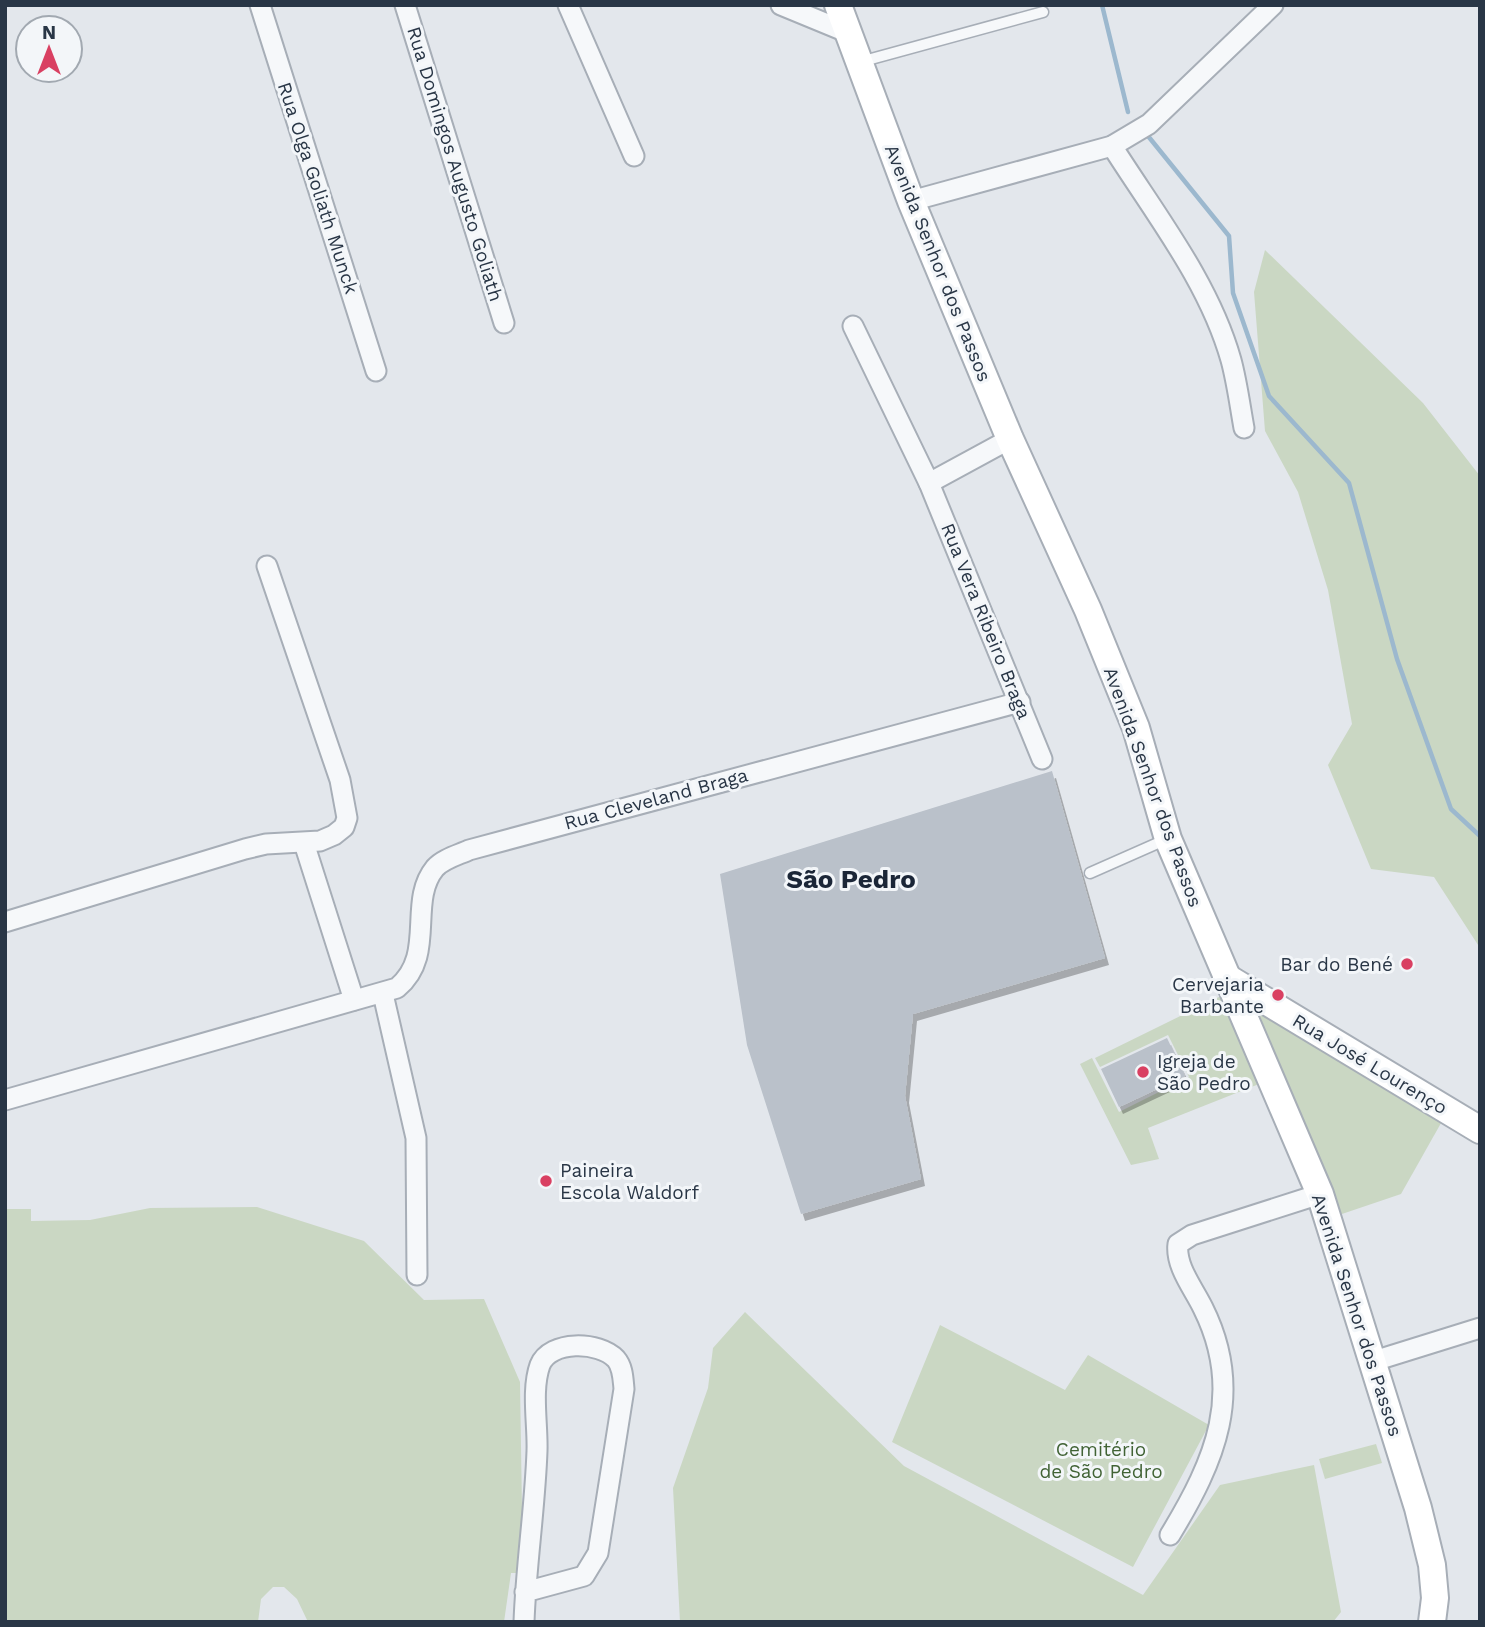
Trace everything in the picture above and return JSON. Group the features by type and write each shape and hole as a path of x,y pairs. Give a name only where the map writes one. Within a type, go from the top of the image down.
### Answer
{"street":[{"name":"Rua Olga Goliath Munck","path":"260,5 376,371"},
{"name":"Rua Domingos Augusto Goliath","path":"405,5 504,323"},
{"path":"568,5 634,156"},
{"path":"781,5 849,33"},
{"name":"Avenida Senhor dos Passos","path":"838,5 911,201 1010,439 1083,598 1136,728 1168,839 1320,1194 1374,1361 1432,1566 1435,1598 1432,1622"},
{"path":"911,201 1112,146 1149,124 1273,5"},
{"path":"1112,146 1197,280 1212,312 1231,360 1244,428"},
{"name":"Rua Vera Ribeiro Braga","path":"853,326 929,483 1042,759"},
{"path":"929,483 1010,439"},
{"path":"5,922 245,849 266,844 304,843 334,835 344,827 347,818 346,802 267,566"},
{"name":"Rua Cleveland Braga","path":"383,994 409,979 420,945 427,884 436,867 450,858 507,839 1020,702"},
{"path":"304,843 354,1000"},
{"name":"Rua José Lourenço","path":"1226,977 1480,1130"},
{"path":"5,1100 383,994 416,1138 417,1275"},
{"path":"1170,1535 1199,1487 1213,1455 1221,1418 1223,1385 1215,1333 1180,1260 1178,1244 1192,1235 1320,1194"},
{"path":"1374,1361 1480,1328"},
{"path":"524,1622 525,1592 535,1491 538,1374 547,1355 558,1349 592,1347 617,1359 624,1389 598,1553 584,1576 525,1592"}],"lane":[{"path":"860,62 1043,12"},
{"path":"1090,873 1168,839"}],"green space":[{"path":"1265,250 1423,403 1480,476 1480,948 1434,877 1371,869 1328,765 1352,724 1328,590 1298,492 1265,431 1254,292"},
{"path":"1223,995 1259,1084 1148,1128 1159,1159 1131,1165 1080,1064 1092,1058 1119,1112 1189,1077 1168,1035 1100,1067 1095,1058"},
{"path":"1255,1004 1445,1116 1401,1194 1339,1215"},
{"path":"257,1207 364,1241 424,1300 484,1299 520,1382 523,1573 511,1573 504,1622 308,1622 297,1599 284,1587 273,1587 261,1599 258,1622 5,1622 5,1209 31,1209 31,1221 90,1220 150,1208"},
{"path":"745,1312 904,1466 1143,1595 1220,1485 1314,1465 1341,1612 1333,1622 680,1622 673,1488 708,1388 713,1348"},
{"name":"Cemitério de São Pedro","path":"940,1325 1065,1390 1088,1355 1209,1425 1133,1567 892,1442"},
{"path":"1376,1444 1382,1463 1325,1479 1319,1459"}],"building":[{"path":"1052,771 1105,958 913,1014 905,1096 921,1179 801,1214 747,1045 720,874"},
{"name":"Igreja de São Pedro","path":"1167,1038 1185,1076 1119,1107 1101,1069"}],"waterway":[{"path":"1102,5 1128,112"},
{"path":"1148,136 1229,236 1233,293 1269,396 1349,483 1397,659 1451,809 1480,836"}],"place":[{"name":"Bar do Bené","path":"1407,964"},
{"name":"Cervejaria Barbante","path":"1278,995"},
{"name":"Igreja de São Pedro","path":"1143,1072"},
{"name":"Paineira Escola Waldorf","path":"546,1181"}],"district":[{"name":"São Pedro","path":"851,879"}]}
